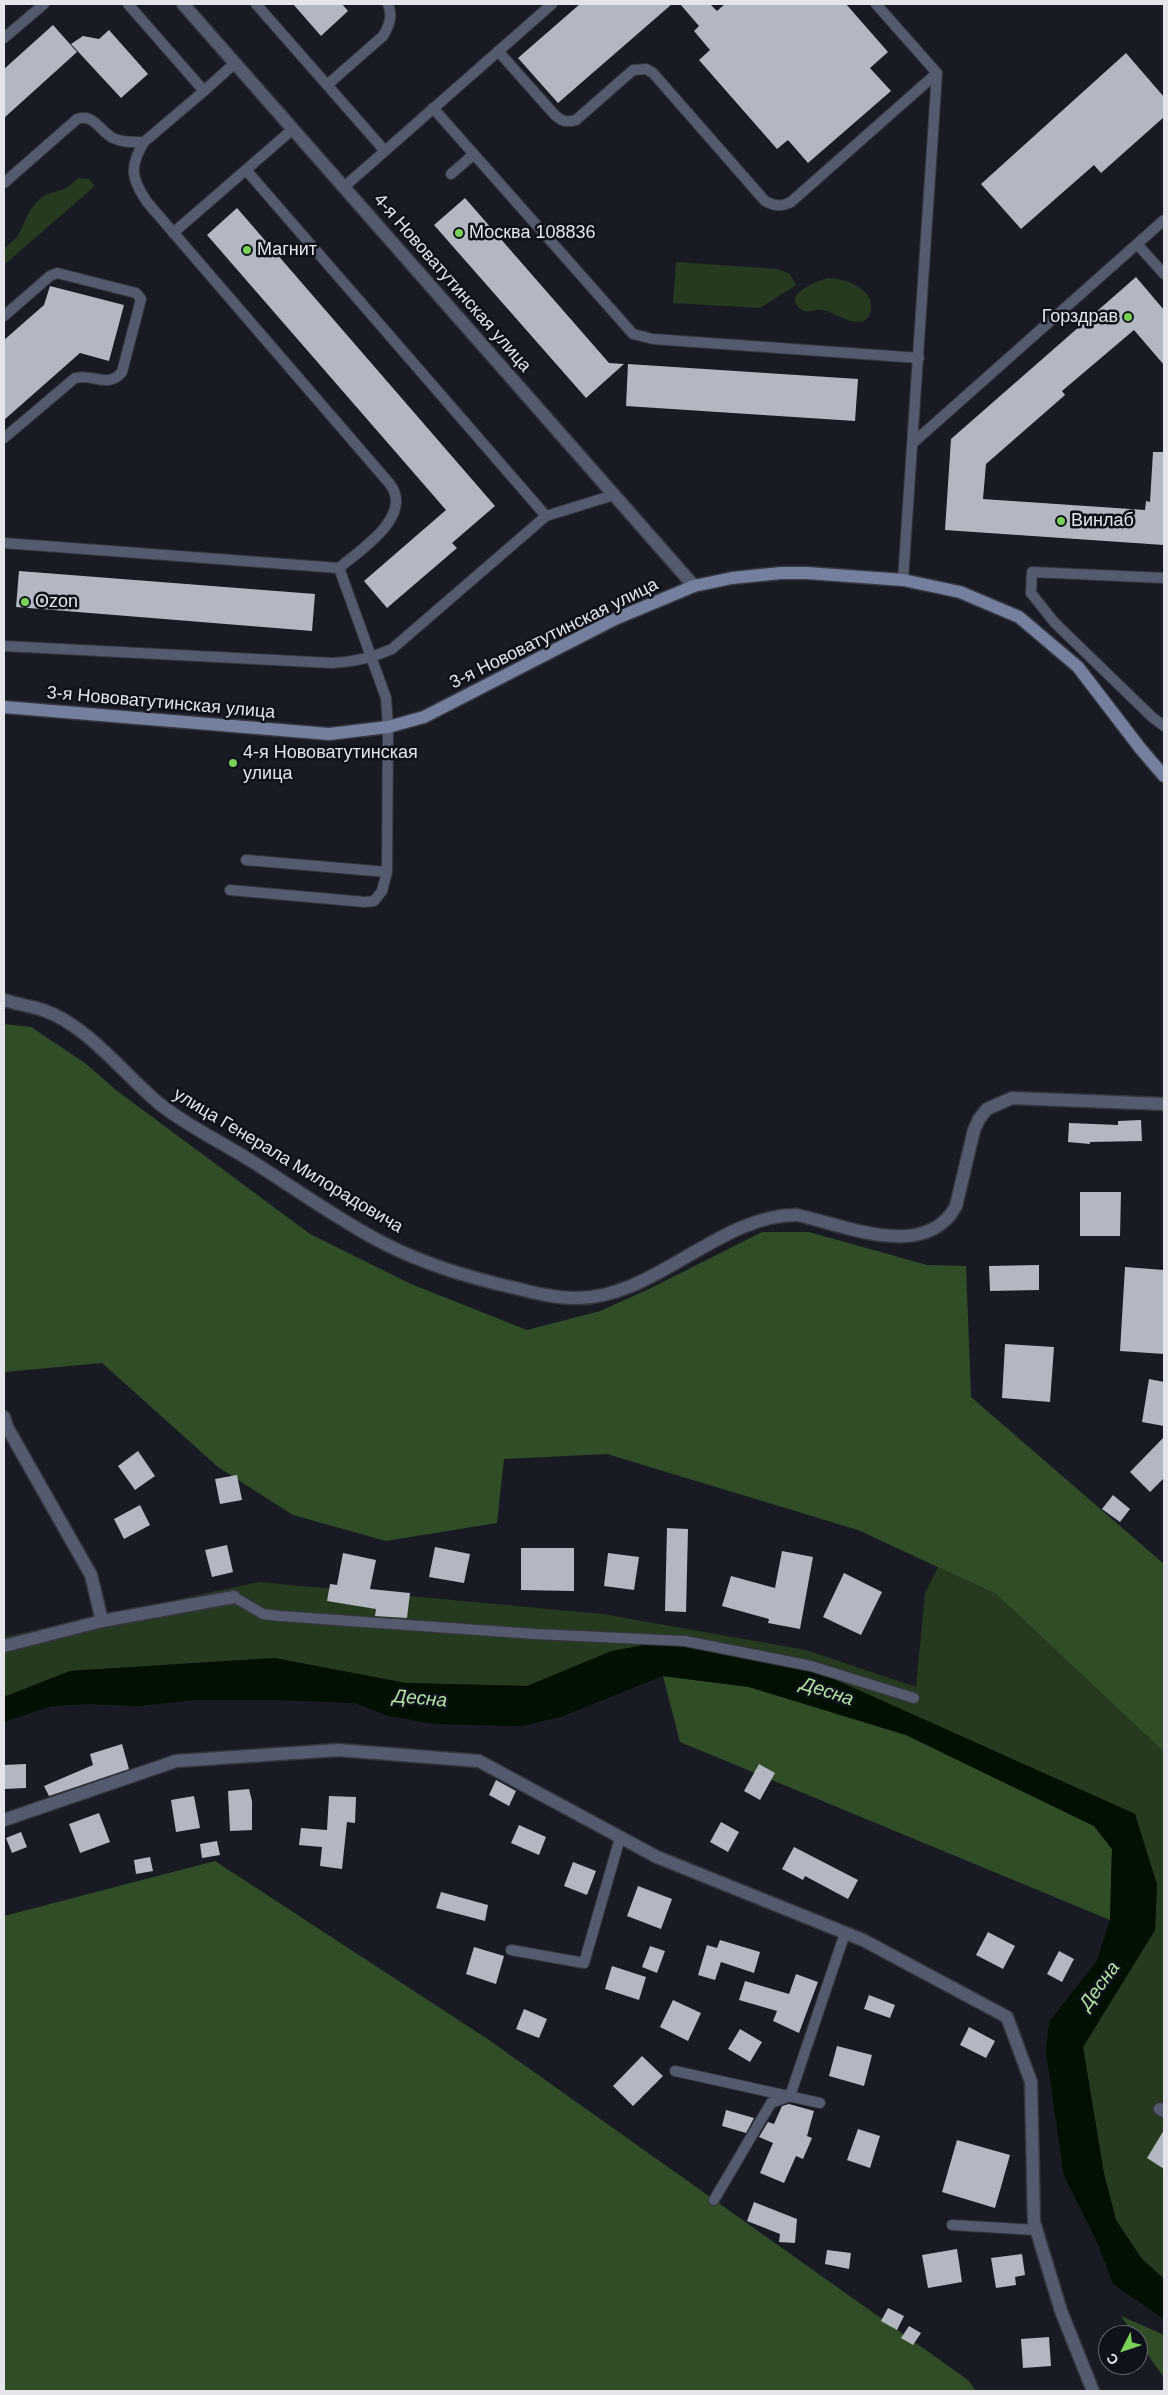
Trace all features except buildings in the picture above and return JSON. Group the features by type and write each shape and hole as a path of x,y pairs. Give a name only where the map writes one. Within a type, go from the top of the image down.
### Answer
{"street":[{"name":"4-я Нововатутинская улица","path":"183,4 694,586"},
{"name":"3-я Нововатутинская улица","path":"4,707 329,734 388,727 424,717 615,619 694,586 732,578 781,573 904,580 960,592 1019,617 1078,666 1140,748 1164,776"},
{"name":"улица Генерала Милорадовича","path":"4,1000 44,1010 74,1026 163,1107 384,1243 455,1272 486,1282 555,1296 578,1298 633,1285 753,1223 782,1214 797,1215 884,1236 901,1237 925,1234 951,1216 956,1206 974,1130 978,1119 987,1109 1000,1102 1026,1097 1164,1104"},
{"path":"5,1424 91,1575 102,1621"},
{"path":"4,1646 102,1621 234,1596"},
{"path":"4,1820 176,1761 338,1750 479,1761 656,1857 863,1940 1007,2017 1032,2082 1034,2222 1061,2311 1093,2391"}],"lane":[{"path":"4,38 44,4"},
{"path":"128,4 204,91"},
{"path":"256,4 385,151"},
{"path":"327,85 383,36 391,16 388,4"},
{"path":"344,187 552,4"},
{"path":"876,4 937,73 904,580"},
{"path":"498,51 554,114 561,121 569,122 576,120 633,70 646,69 653,73 765,201 774,206 783,206 791,202 937,73"},
{"path":"4,543 339,568 382,531 393,517 396,504 394,489 147,202 134,179 132,171 135,158 144,142 235,63"},
{"path":"433,108 633,334 653,339 919,358"},
{"path":"4,183 78,119 83,117 93,120 112,138 123,141 144,142"},
{"path":"173,233 293,129"},
{"path":"451,174 474,154"},
{"path":"246,170 546,516"},
{"path":"914,442 1164,220"},
{"path":"1137,244 1164,274"},
{"path":"4,314 50,276 57,273 136,293 141,298 122,372 117,378 106,382 87,377 75,378 4,438"},
{"path":"4,646 332,663 353,662 372,658 392,648 415,630 546,516 614,495"},
{"path":"230,890 365,902 374,901 379,897 387,872 388,727 386,698 339,568"},
{"path":"1164,578 1032,572 1031,593 1054,622 1152,717 1164,726"},
{"path":"246,860 387,872"},
{"path":"234,1596 263,1614 280,1616 535,1634 685,1641 811,1666 914,1698"},
{"path":"511,1950 584,1963 620,1838"},
{"path":"714,2200 771,2104 790,2096 845,1933"},
{"path":"675,2071 820,2103"},
{"path":"952,2225 1036,2230"}],"green space":[{"path":"78,178 89,179 95,186 4,265 4,248 16,238 27,216 38,200 45,195 68,187"},
{"path":"676,262 777,269 790,274 796,285 760,308 673,303"},
{"path":"829,278 842,280 857,286 868,296 871,310 868,318 856,322 827,311 805,311 796,304 795,299 803,289"},
{"path":"4,1024 31,1027 85,1063 116,1090 310,1234 411,1284 527,1330 600,1311 651,1288 762,1232 809,1232 927,1265 966,1266 971,1397 1164,1564 1164,1752 996,1594 858,1530 607,1454 504,1459 497,1523 386,1541 293,1515 218,1467 102,1363 4,1372"},
{"path":"938,1567 996,1594 1164,1752 1164,2279 1142,2259 1116,2220 1104,2174 1083,2047 1155,1930 1157,1885 1135,1814 827,1676 612,1651 527,1686 406,1683 274,1658 70,1671 4,1697 4,1637 259,1582 603,1614 806,1650 916,1687 925,1593"},
{"path":"663,1676 749,1687 906,1735 1094,1826 1112,1849 1110,1920 680,1742"},
{"path":"215,1861 489,2040 968,2380 976,2391 4,2391 4,1916"},
{"path":"1121,2316 1141,2325 1127,2325"},
{"path":"1148,2328 1164,2335 1164,2378 1148,2355"}],"water":[{"name":"Десна","path":"664,1641 714,1641 827,1676 1135,1814 1157,1885 1155,1930 1083,2047 1104,2174 1116,2220 1142,2259 1164,2279 1164,2319 1113,2284 1098,2244 1064,2176 1046,2052 1049,2022 1097,1961 1110,1920 1112,1849 1094,1826 906,1735 749,1687 663,1676 560,1717 521,1726 435,1724 389,1716 354,1703 281,1700 195,1700 138,1706 89,1704 52,1706 4,1722 4,1697 70,1671 274,1658 406,1683 527,1686 612,1651"}],"place":[{"name":"Москва 108836","path":"459,233"},
{"name":"Магнит","path":"247,250"},
{"name":"Горздрав","path":"1128,317"},
{"name":"Винлаб","path":"1061,521"},
{"name":"Ozon","path":"25,602"},
{"name":"4-я Нововатутинская улица","path":"233,763"}]}
